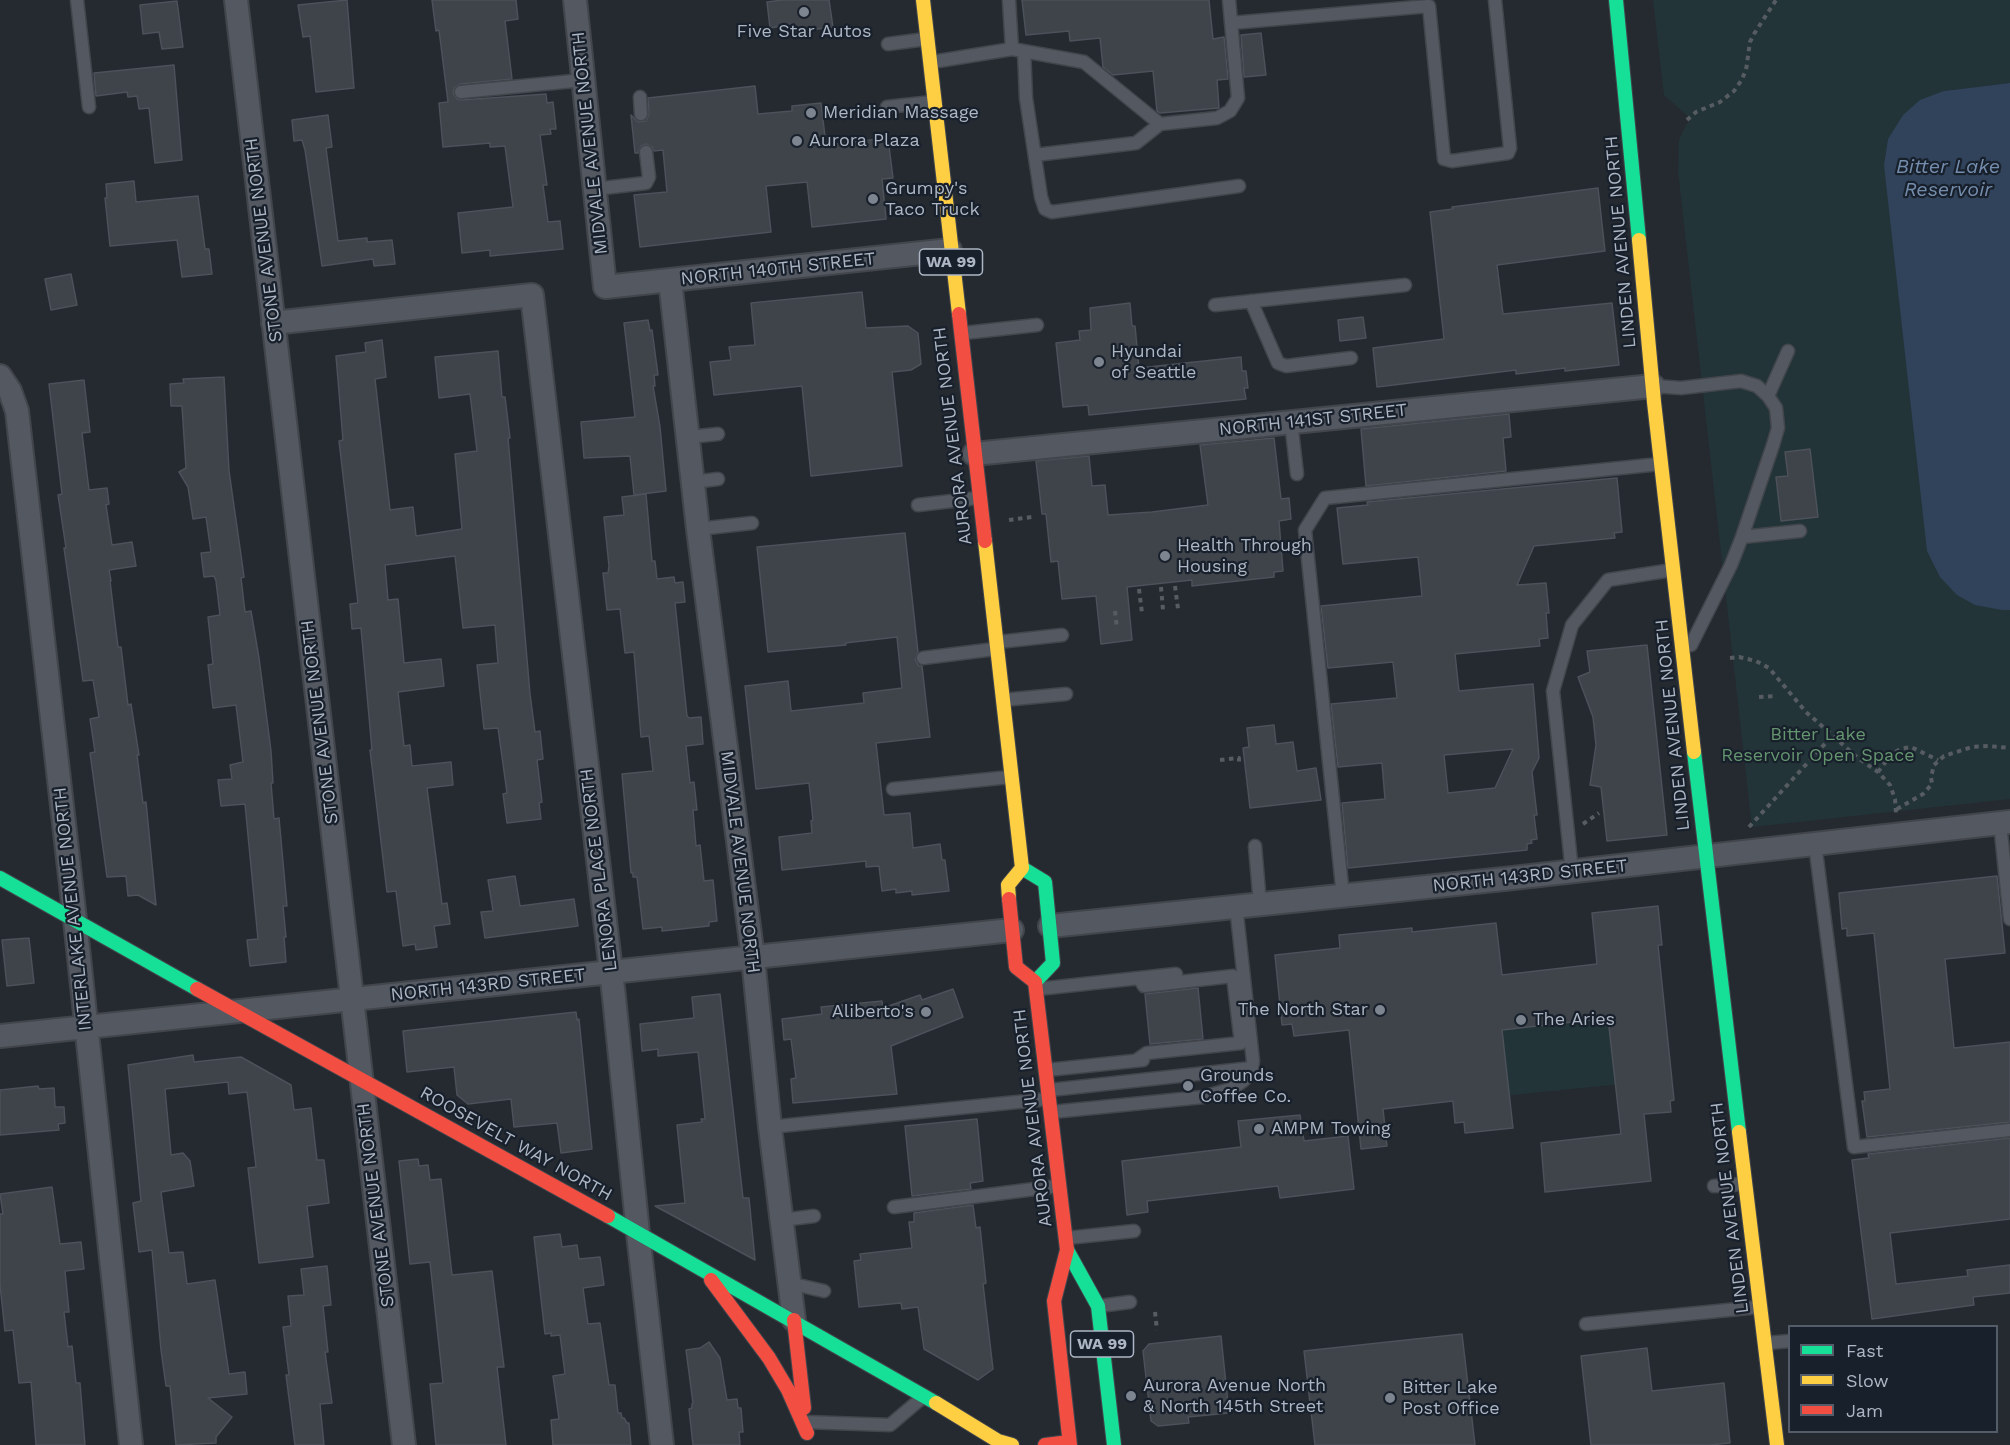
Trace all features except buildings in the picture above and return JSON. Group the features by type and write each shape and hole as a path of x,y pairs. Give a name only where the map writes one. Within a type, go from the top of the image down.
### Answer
{"main road":[{"name":"AURORA AVENUE NORTH","path":"923,0 959,334 1022,868 1008,885 1016,968 1036,986 1066,1244 1054,1301 1070,1444"},
{"name":"LINDEN AVENUE NORTH","path":"1616,0 1653,386 1706,857 1777,1445"},
{"name":"AURORA AVENUE NORTH","path":"1022,868 1045,882 1053,963 1036,986"},
{"name":"ROOSEVELT WAY NORTH","path":"0,878 235,1011 361,1078 701,1267 958,1414 998,1441 1012,1445"},
{"name":"AURORA AVENUE NORTH","path":"1066,1244 1098,1306 1114,1445"},
{"path":"701,1267 769,1358 788,1390 807,1433"},
{"name":"MIDVALE AVENUE NORTH","path":"794,1320 807,1433"},
{"path":"1045,1445 1070,1444"}],"street":[{"name":"STONE AVENUE NORTH","path":"236,0 404,1445"},
{"name":"MIDVALE AVENUE NORTH","path":"575,0 605,287"},
{"name":"NORTH 140TH STREET","path":"605,287 950,250"},
{"name":"MIDVALE AVENUE NORTH","path":"670,280 698,529 753,958 770,1127 794,1320"},
{"name":"LENORA PLACE NORTH","path":"273,323 532,295 611,972 662,1445"},
{"name":"INTERLAKE AVENUE NORTH","path":"0,376 10,391 17,411 75,920 131,1445"},
{"name":"NORTH 141ST STREET","path":"974,454 1653,386"},
{"name":"NORTH 143RD STREET","path":"1050,926 1572,872 2005,823"},
{"name":"NORTH 143RD STREET","path":"0,1035 1012,930"}],"lane":[{"path":"77,0 89,107"},
{"path":"1009,0 1041,197 1045,209 1052,212 1239,186"},
{"path":"1035,155 1136,143 1160,124 1217,118 1230,111 1238,98 1229,0"},
{"path":"1231,23 1429,6 1444,159 1452,161 1508,153 1510,148 1495,0"},
{"path":"888,44 927,39"},
{"path":"930,62 1018,50 1084,62 1160,124"},
{"path":"461,92 584,80"},
{"path":"640,98 641,114"},
{"path":"887,107 934,102"},
{"path":"595,189 646,183 649,177 646,152"},
{"path":"1215,305 1405,285"},
{"path":"1251,301 1278,363 1286,366 1351,358"},
{"path":"959,334 1037,325"},
{"path":"1768,396 1788,351"},
{"path":"1653,386 1680,388 1742,381 1757,386 1776,408 1778,428 1742,537 1731,565 1684,658"},
{"path":"1291,422 1297,474"},
{"path":"688,437 718,434"},
{"path":"1343,896 1305,530 1325,498 1662,464"},
{"path":"693,482 718,479"},
{"path":"918,505 979,498"},
{"path":"698,529 752,522"},
{"path":"1742,537 1800,531"},
{"path":"1572,872 1553,691 1572,625 1608,580 1674,570"},
{"path":"923,658 1062,635"},
{"path":"1002,700 1066,694"},
{"path":"893,789 1011,777"},
{"path":"2005,823 2010,919"},
{"path":"1815,844 1854,1147 2010,1130"},
{"path":"1255,846 1260,904"},
{"path":"1049,1100 1115,1106 1218,1094 1243,1081 1251,1073 1252,1048 1236,906"},
{"path":"1036,986 1243,967"},
{"path":"1137,1060 1148,1053 1241,1043 1233,976 1144,986 1139,978"},
{"path":"1046,1070 1252,1048"},
{"path":"770,1127 1049,1100 1112,1083 1252,1068"},
{"path":"1112,1083 1115,1106"},
{"path":"1714,1186 1746,1184"},
{"path":"894,1207 1059,1186"},
{"path":"782,1220 814,1216"},
{"path":"1066,1244 1134,1231"},
{"path":"789,1283 824,1291"},
{"path":"1098,1306 1130,1302"},
{"path":"1586,1324 1760,1307"},
{"path":"1765,1343 1788,1341"},
{"path":"807,1433 890,1425 924,1396"}],"path":[{"path":"1686,120 1696,112 1720,102 1742,81 1750,42 1776,0"},
{"path":"1175,586 1178,609"},
{"path":"1161,587 1163,610"},
{"path":"1139,590 1142,613"},
{"path":"1114,610 1117,629"},
{"path":"1730,658 1739,657 1756,661 1769,668 1802,707 1890,785 1895,799 1896,812 1923,794 1932,784 1931,777 1938,760 1956,750 1971,747 2010,748"},
{"path":"1759,697 1776,696"},
{"path":"1749,827 1833,735"},
{"path":"1878,772 1890,756 1900,749 1911,747 1938,760"},
{"path":"1220,760 1239,758 1239,762"},
{"path":"1580,826 1599,813"},
{"path":"1155,1312 1157,1330"}],"green space":[{"name":"Bitter Lake Reservoir Open Space","path":"1653,0 2010,0 2010,83 1944,91 1903,115 1888,139 1884,165 2002,610 2010,610 2010,799 1752,827 1678,171 1679,140 1691,119 1664,95"},
{"path":"1615,1018 1621,1084 1503,1096 1508,1084 1503,1040 1496,1030"}],"water":[{"name":"Bitter Lake Reservoir","path":"2010,83 2010,610 2002,610 1975,605 1957,595 1940,577 1927,551 1884,165 1888,139 1903,115 1920,100 1944,91"}],"traffic: fast":[{"path":"1616,0 1639,240"},
{"path":"1694,752 1739,1132"},
{"path":"1022,868 1045,882 1053,963 1035,982"},
{"path":"0,878 197,989"},
{"path":"608,1216 936,1403"},
{"path":"1067,1250 1098,1306 1114,1445"}],"traffic: slow":[{"path":"923,0 959,314"},
{"path":"1639,240 1654,402 1694,752"},
{"path":"985,541 1022,868 1008,885 1009,899"},
{"path":"1739,1132 1777,1445"},
{"path":"936,1403 998,1441 1012,1445"}],"traffic: jam":[{"path":"959,314 985,541"},
{"path":"1009,899 1016,967 1035,982 1067,1250 1054,1301 1070,1445"},
{"path":"197,989 608,1216"},
{"path":"711,1280 769,1358 788,1390 807,1433"},
{"path":"794,1320 804,1408"},
{"path":"1045,1445 1069,1442"}],"place":[{"name":"Five Star Autos","path":"804,12"},
{"name":"Meridian Massage","path":"811,113"},
{"name":"Aurora Plaza","path":"797,141"},
{"name":"Grumpy's Taco Truck","path":"873,199"},
{"name":"Hyundai of Seattle","path":"1099,362"},
{"name":"Health Through Housing","path":"1165,556"},
{"name":"The North Star","path":"1380,1010"},
{"name":"Aliberto's","path":"926,1012"},
{"name":"The Aries","path":"1521,1020"},
{"name":"Grounds Coffee Co.","path":"1188,1086"},
{"name":"AMPM Towing","path":"1259,1129"},
{"name":"Aurora Avenue North & North 145th Street","path":"1131,1396"},
{"name":"Bitter Lake Post Office","path":"1390,1398"}]}
